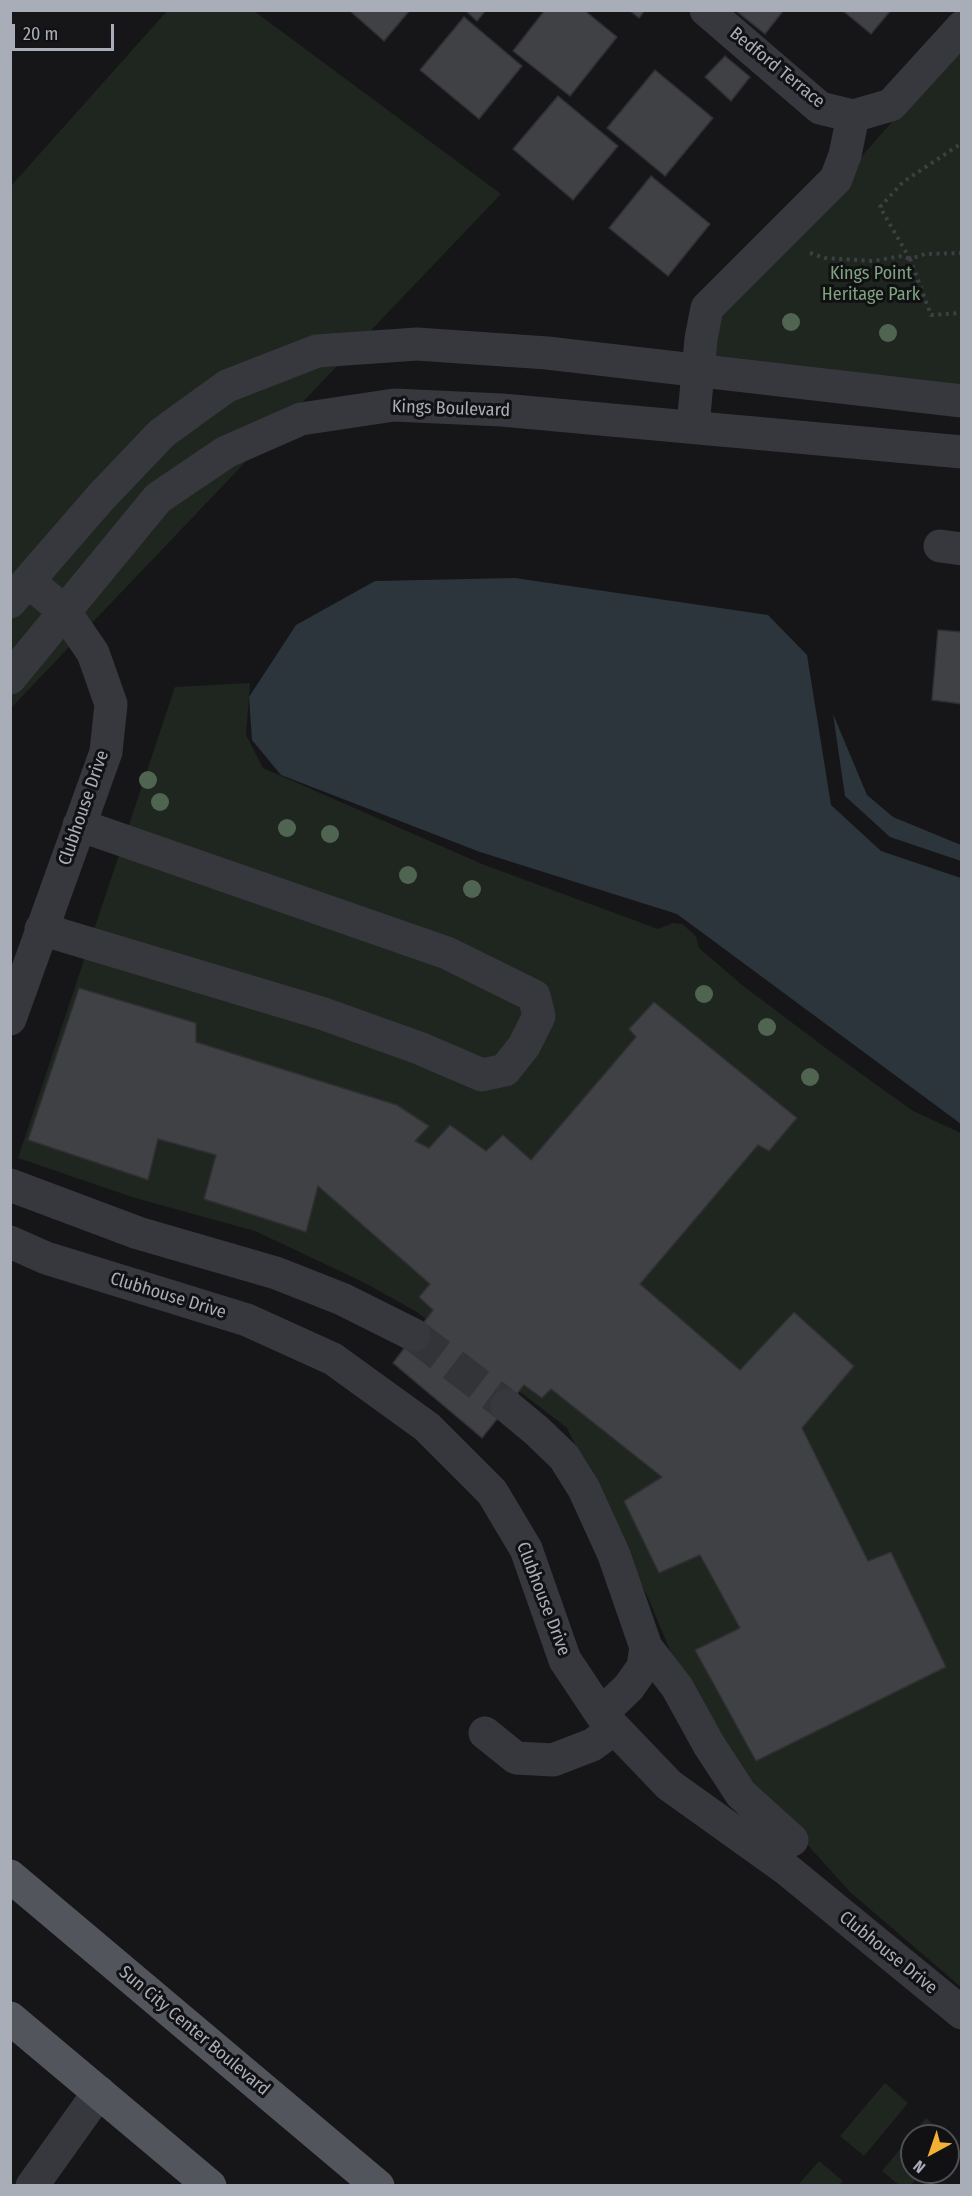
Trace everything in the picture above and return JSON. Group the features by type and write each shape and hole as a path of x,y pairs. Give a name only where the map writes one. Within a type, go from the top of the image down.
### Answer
{"main road":[{"name":"Sun City Center Boulevard","path":"10,1876 378,2186"},
{"path":"10,2018 210,2186"}],"street":[{"name":"Bedford Terrace","path":"706,10 820,108 853,116 891,105 962,27"},
{"path":"693,426 707,308 836,179 845,155 853,116"},
{"path":"19,592 101,497 162,433 226,386 317,351 417,344 547,354 962,401"},
{"name":"Kings Boulevard","path":"10,678 158,498 226,452 301,419 394,405 502,410 962,452"},
{"name":"Clubhouse Drive","path":"10,1019 106,752 111,704 93,653 65,612 19,592"},
{"path":"41,929 321,1013 419,1048 482,1075 505,1070 524,1046 539,1016 534,996 447,952 79,825"},
{"path":"10,1185 138,1233 276,1273 342,1299 414,1335"},
{"name":"Clubhouse Drive","path":"10,1242 46,1258 258,1325 333,1359 427,1427 492,1492 526,1549 565,1660 608,1721 669,1785 785,1868 962,2013"},
{"path":"507,1406 564,1457 584,1489 614,1556 646,1647 676,1687 709,1745 741,1794 792,1840"},
{"path":"485,1733 516,1758 554,1760 592,1745 643,1667 646,1647"},
{"path":"32,2186 99,2092"}],"path":[{"path":"962,142 903,182 880,207 910,259 931,315 962,313"},
{"path":"806,251 814,256 825,258 873,261 902,256 910,259 925,254 962,253"}],"green space":[{"path":"167,11 254,11 501,194 11,708 11,186"},
{"name":"Kings Point Heritage Park","path":"961,43 961,386 709,361 711,318 813,212"},
{"path":"250,683 246,735 263,768 482,864 658,929 673,923 682,924 696,936 699,948 742,985 831,1052 913,1111 961,1133 961,1987 850,1892 778,1812 737,1778 694,1708 649,1600 567,1428 417,1312 363,1282 255,1231 135,1198 18,1158 175,687"},
{"path":"885,2083 908,2103 864,2156 840,2136"},
{"path":"926,2118 933,2124 921,2124"},
{"path":"900,2149 900,2184 912,2184 899,2185 882,2171"},
{"path":"819,2161 843,2181 839,2185 798,2185"}],"shaded area":[{"path":"515,578 768,615 807,655 831,805 881,851 961,878 961,1124 677,914 480,852 281,775 252,740 249,697 296,625 375,581"},
{"path":"833,714 867,795 893,817 961,845 961,861 890,837 845,796"}],"building":[{"path":"349,10 410,10 384,41"},
{"path":"465,10 486,10 477,21"},
{"path":"545,10 584,10 617,37 570,96 513,51"},
{"path":"629,10 645,10 639,18"},
{"path":"735,10 783,10 783,11 765,34"},
{"path":"842,10 891,10 871,34"},
{"path":"464,17 522,66 479,119 420,70"},
{"path":"725,56 750,77 731,101 705,77"},
{"path":"655,70 713,118 665,176 607,128"},
{"path":"558,96 618,146 573,200 513,149"},
{"path":"651,176 710,224 668,276 609,228"},
{"path":"938,630 962,632 962,704 932,700"},
{"path":"79,988 196,1023 196,1042 397,1105 429,1126 415,1141 429,1148 450,1125 486,1151 503,1135 531,1160 636,1037 629,1029 654,1002 797,1118 769,1151 758,1145 640,1284 740,1370 794,1312 854,1366 802,1428 868,1561 891,1552 946,1667 756,1761 695,1650 740,1628 700,1555 659,1573 624,1501 662,1477 551,1389 542,1398 524,1385 482,1438 393,1363 433,1310 419,1297 430,1284 318,1186 306,1232 204,1199 216,1155 158,1139 148,1180 28,1140"}],"tunnel":[{"path":"414,1335 507,1406"}]}
